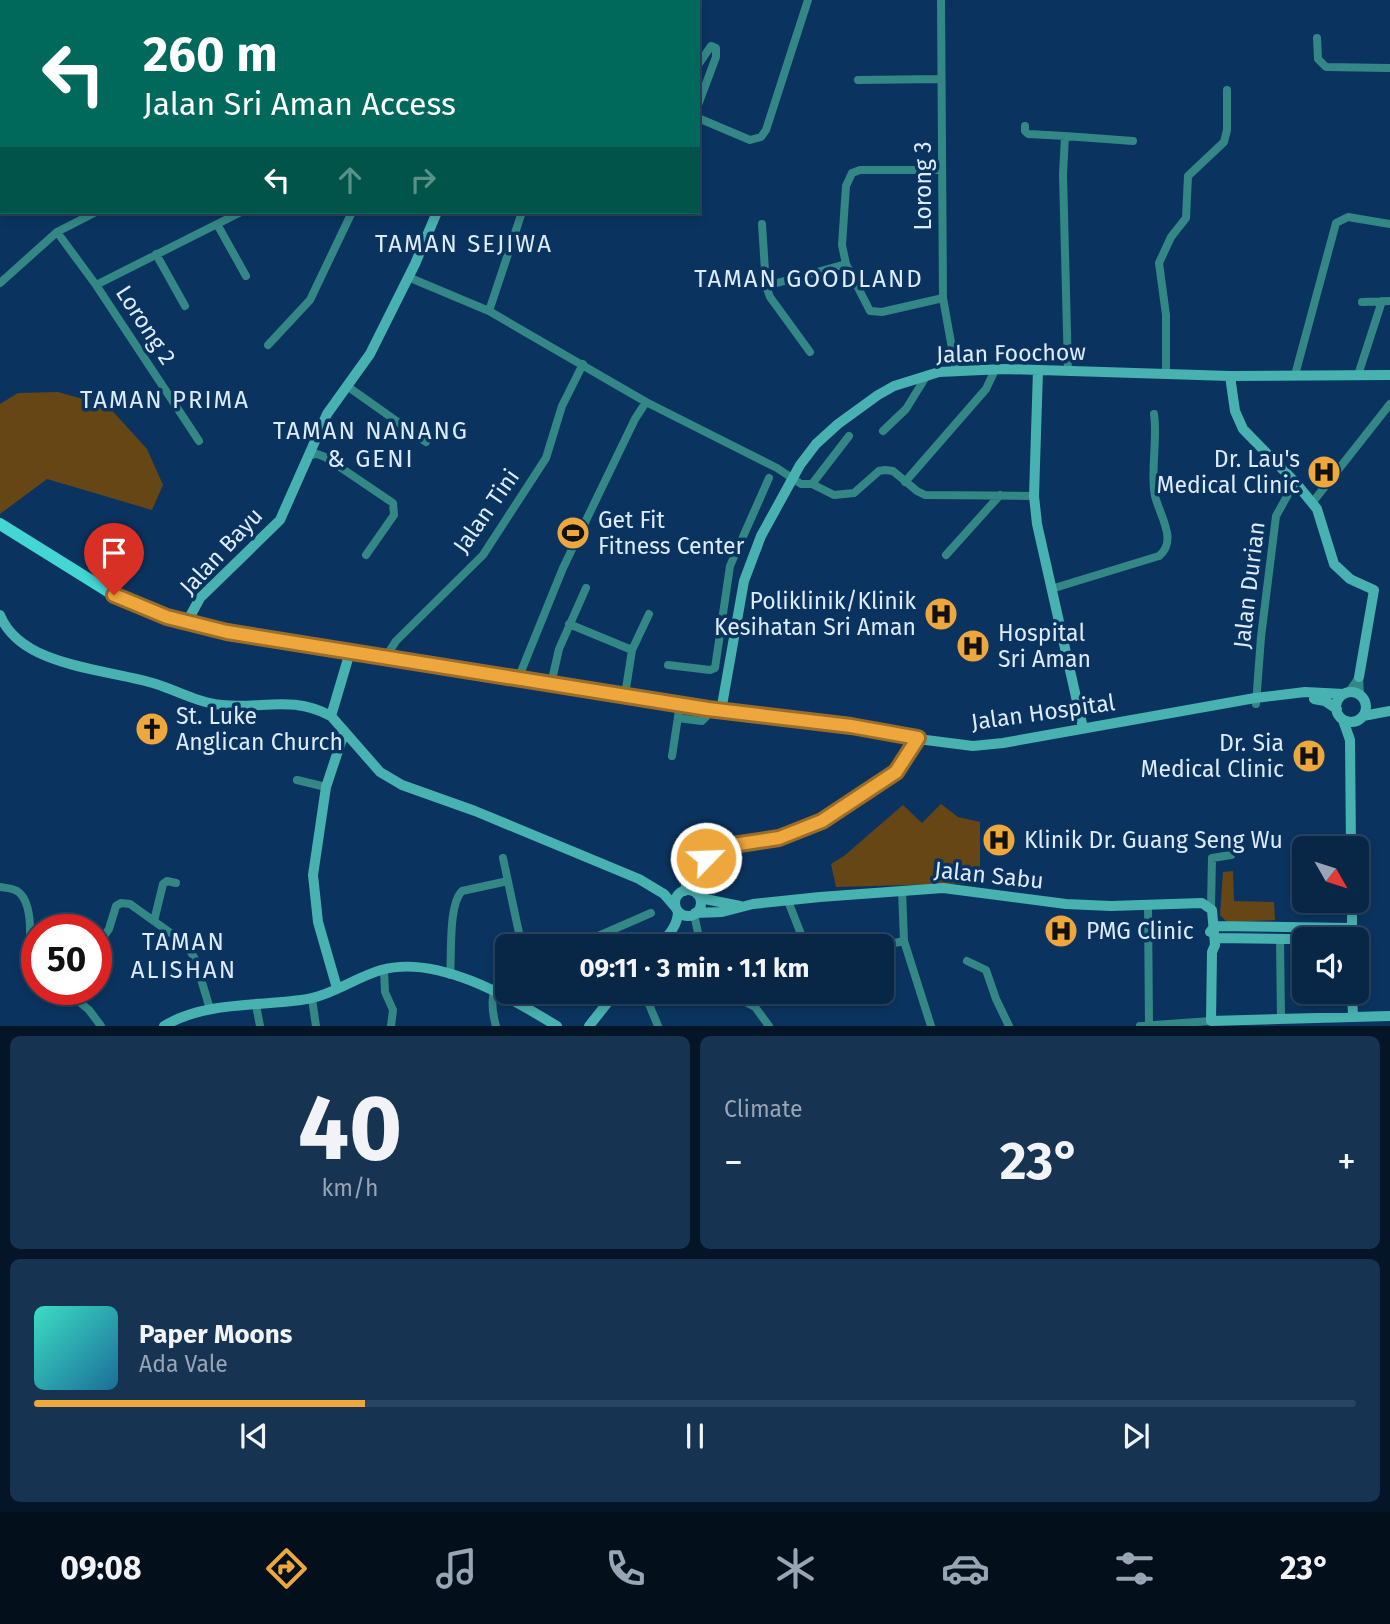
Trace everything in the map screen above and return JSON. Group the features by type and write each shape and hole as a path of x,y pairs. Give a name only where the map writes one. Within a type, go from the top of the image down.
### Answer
{"main road":[{"path":"0,524 114,595 144,608 227,632 715,710 851,726 918,738"}],"street":[{"path":"700,119 750,140 761,137 766,130 808,0"},
{"name":"Lorong 3","path":"941,0 943,298 956,371"},
{"path":"1317,38 1318,59 1326,66 1390,68"},
{"path":"700,62 708,48 716,48 717,53 700,100"},
{"path":"858,80 941,79"},
{"path":"1166,374 1166,315 1159,259 1186,218 1188,176 1221,147 1227,136 1227,90"},
{"path":"1025,125 1028,134 1133,141"},
{"path":"1065,136 1063,173 1068,371"},
{"path":"942,170 860,170 852,173 846,186 842,245 846,264 866,306 874,313 943,298"},
{"path":"0,283 57,232 92,214"},
{"path":"96,285 237,214"},
{"path":"268,345 305,307 315,292 351,214"},
{"name":"Jalan Bayu","path":"187,622 200,598 280,520 327,414 370,354 436,214"},
{"path":"489,312 521,214"},
{"path":"1295,376 1336,223 1348,217 1390,224"},
{"path":"217,224 246,276"},
{"path":"762,224 769,297 810,352"},
{"name":"Lorong 2","path":"57,232 96,285 199,441"},
{"path":"156,254 185,306"},
{"path":"766,286 846,264"},
{"path":"408,277 489,312 646,402 801,482 834,495 854,493 879,471 885,470 893,471 925,495 1034,496"},
{"path":"1359,375 1386,301 1362,302"},
{"name":"Jalan Tini","path":"385,658 396,641 483,555 546,458 562,406 583,364"},
{"path":"1038,370 1034,496 1041,549 1083,728"},
{"name":"Jalan Foochow","path":"715,710 747,569 761,536 801,482 816,444 838,424 886,391 927,375 956,371 993,377 1038,370 1230,376 1390,375"},
{"path":"883,431 906,409 927,375"},
{"path":"1230,376 1235,411 1243,429 1295,482 1317,509 1334,564 1350,579 1374,590 1354,696"},
{"path":"905,482 993,377"},
{"path":"347,386 426,442"},
{"path":"518,679 563,568 635,419 646,402"},
{"path":"1312,503 1390,404"},
{"path":"1051,589 1159,556 1168,546 1169,538 1154,491 1154,414"},
{"path":"801,482 849,436"},
{"path":"309,455 325,457 393,503 394,516 366,555"},
{"path":"668,665 709,670 715,668 730,566 769,478"},
{"name":"Jalan Durian","path":"1255,701 1276,516 1295,482"},
{"path":"946,555 1000,495"},
{"path":"730,566 747,569"},
{"path":"551,684 559,649 586,588"},
{"path":"625,695 632,650 649,614"},
{"path":"0,615 6,626 26,645 57,660 127,676 219,705 289,703 316,708 331,716 380,772 394,780 489,822 649,883 691,891 699,896 740,906"},
{"path":"569,624 632,650"},
{"path":"331,716 350,652"},
{"name":"Jalan Hospital","path":"918,738 985,745 1305,692 1354,696 1390,710"},
{"path":"1351,836 1350,740 1336,709 1338,700 1354,696"},
{"path":"1350,740 1366,709 1354,696"},
{"name":"Jalan Hospital","path":"1255,701 1313,699 1325,701 1336,709"},
{"path":"672,756 680,704"},
{"path":"678,718 702,721 715,710"},
{"path":"1343,720 1352,722 1390,710"},
{"path":"337,988 318,922 313,888 326,788 344,733"},
{"path":"695,934 686,912 676,898 700,863 723,849 779,838 822,821 896,772 918,738"},
{"path":"297,780 326,788"},
{"path":"671,934 679,929 686,912 700,906 704,869 723,849"},
{"path":"1211,1021 1212,952 1208,909 1212,858 1231,855"},
{"path":"503,858 519,934"},
{"path":"155,921 163,884 167,881 176,883"},
{"path":"450,975 457,897 462,891 508,881"},
{"path":"649,883 686,912 722,912 740,906"},
{"path":"0,887 16,891 23,897 28,914"},
{"name":"Jalan Sabu","path":"740,906 902,890 961,889 1066,904 1202,904 1208,909"},
{"path":"902,890 904,941 931,1026"},
{"path":"789,901 801,934"},
{"path":"112,917 118,904 130,904 186,944 191,951 210,1009"},
{"path":"1148,905 1144,1025 1390,1016"},
{"path":"603,934 651,913"},
{"path":"1211,931 1292,934"},
{"path":"1211,931 1292,938"},
{"path":"1280,939 1281,1018"},
{"path":"894,943 904,941"},
{"path":"967,961 986,970 1009,1026"},
{"path":"164,1026 210,1009 312,999 384,970 414,968 450,975 494,990 556,1026"},
{"path":"384,970 385,992 393,1010 391,1026"},
{"path":"494,990 493,1013 496,1026"},
{"path":"312,999 316,1026"},
{"path":"589,1026 606,1004"},
{"path":"649,1004 658,1026"},
{"path":"749,1004 755,1007 769,1026"},
{"path":"1352,1004 1353,1016"},
{"path":"83,1005 101,1026"},
{"path":"256,1005 260,1026"}],"shaded area":[{"path":"58,392 108,406 147,449 163,485 152,510 47,479 0,514 0,404 18,393"},
{"path":"941,804 958,817 980,822 980,883 836,887 831,864 903,805 922,823"},
{"path":"1233,871 1234,901 1274,902 1275,920 1227,922 1220,915 1223,872"}],"place":[{"name":"Dr. Lau's Medical Clinic","path":"1324,472"},
{"name":"Get Fit Fitness Center","path":"573,533"},
{"name":"Poliklinik/Klinik Kesihatan Sri Aman","path":"941,614"},
{"name":"Hospital Sri Aman","path":"973,646"},
{"name":"St. Luke Anglican Church","path":"152,729"},
{"name":"Dr. Sia Medical Clinic","path":"1309,756"},
{"name":"Klinik Dr. Guang Seng Wu","path":"999,840"},
{"name":"PMG Clinic","path":"1061,931"}],"district":[{"name":"TAMAN SEJIWA","path":"464,244"},
{"name":"TAMAN GOODLAND","path":"809,279"},
{"name":"TAMAN PRIMA","path":"165,400"},
{"name":"TAMAN NANANG & GENI","path":"371,445"},
{"name":"TAMAN ALISHAN","path":"184,956"}],"route":[{"path":"114,595 167,617 227,632 708,709 851,726 918,738 896,772 822,821 779,838 733,845 706,858"}]}
